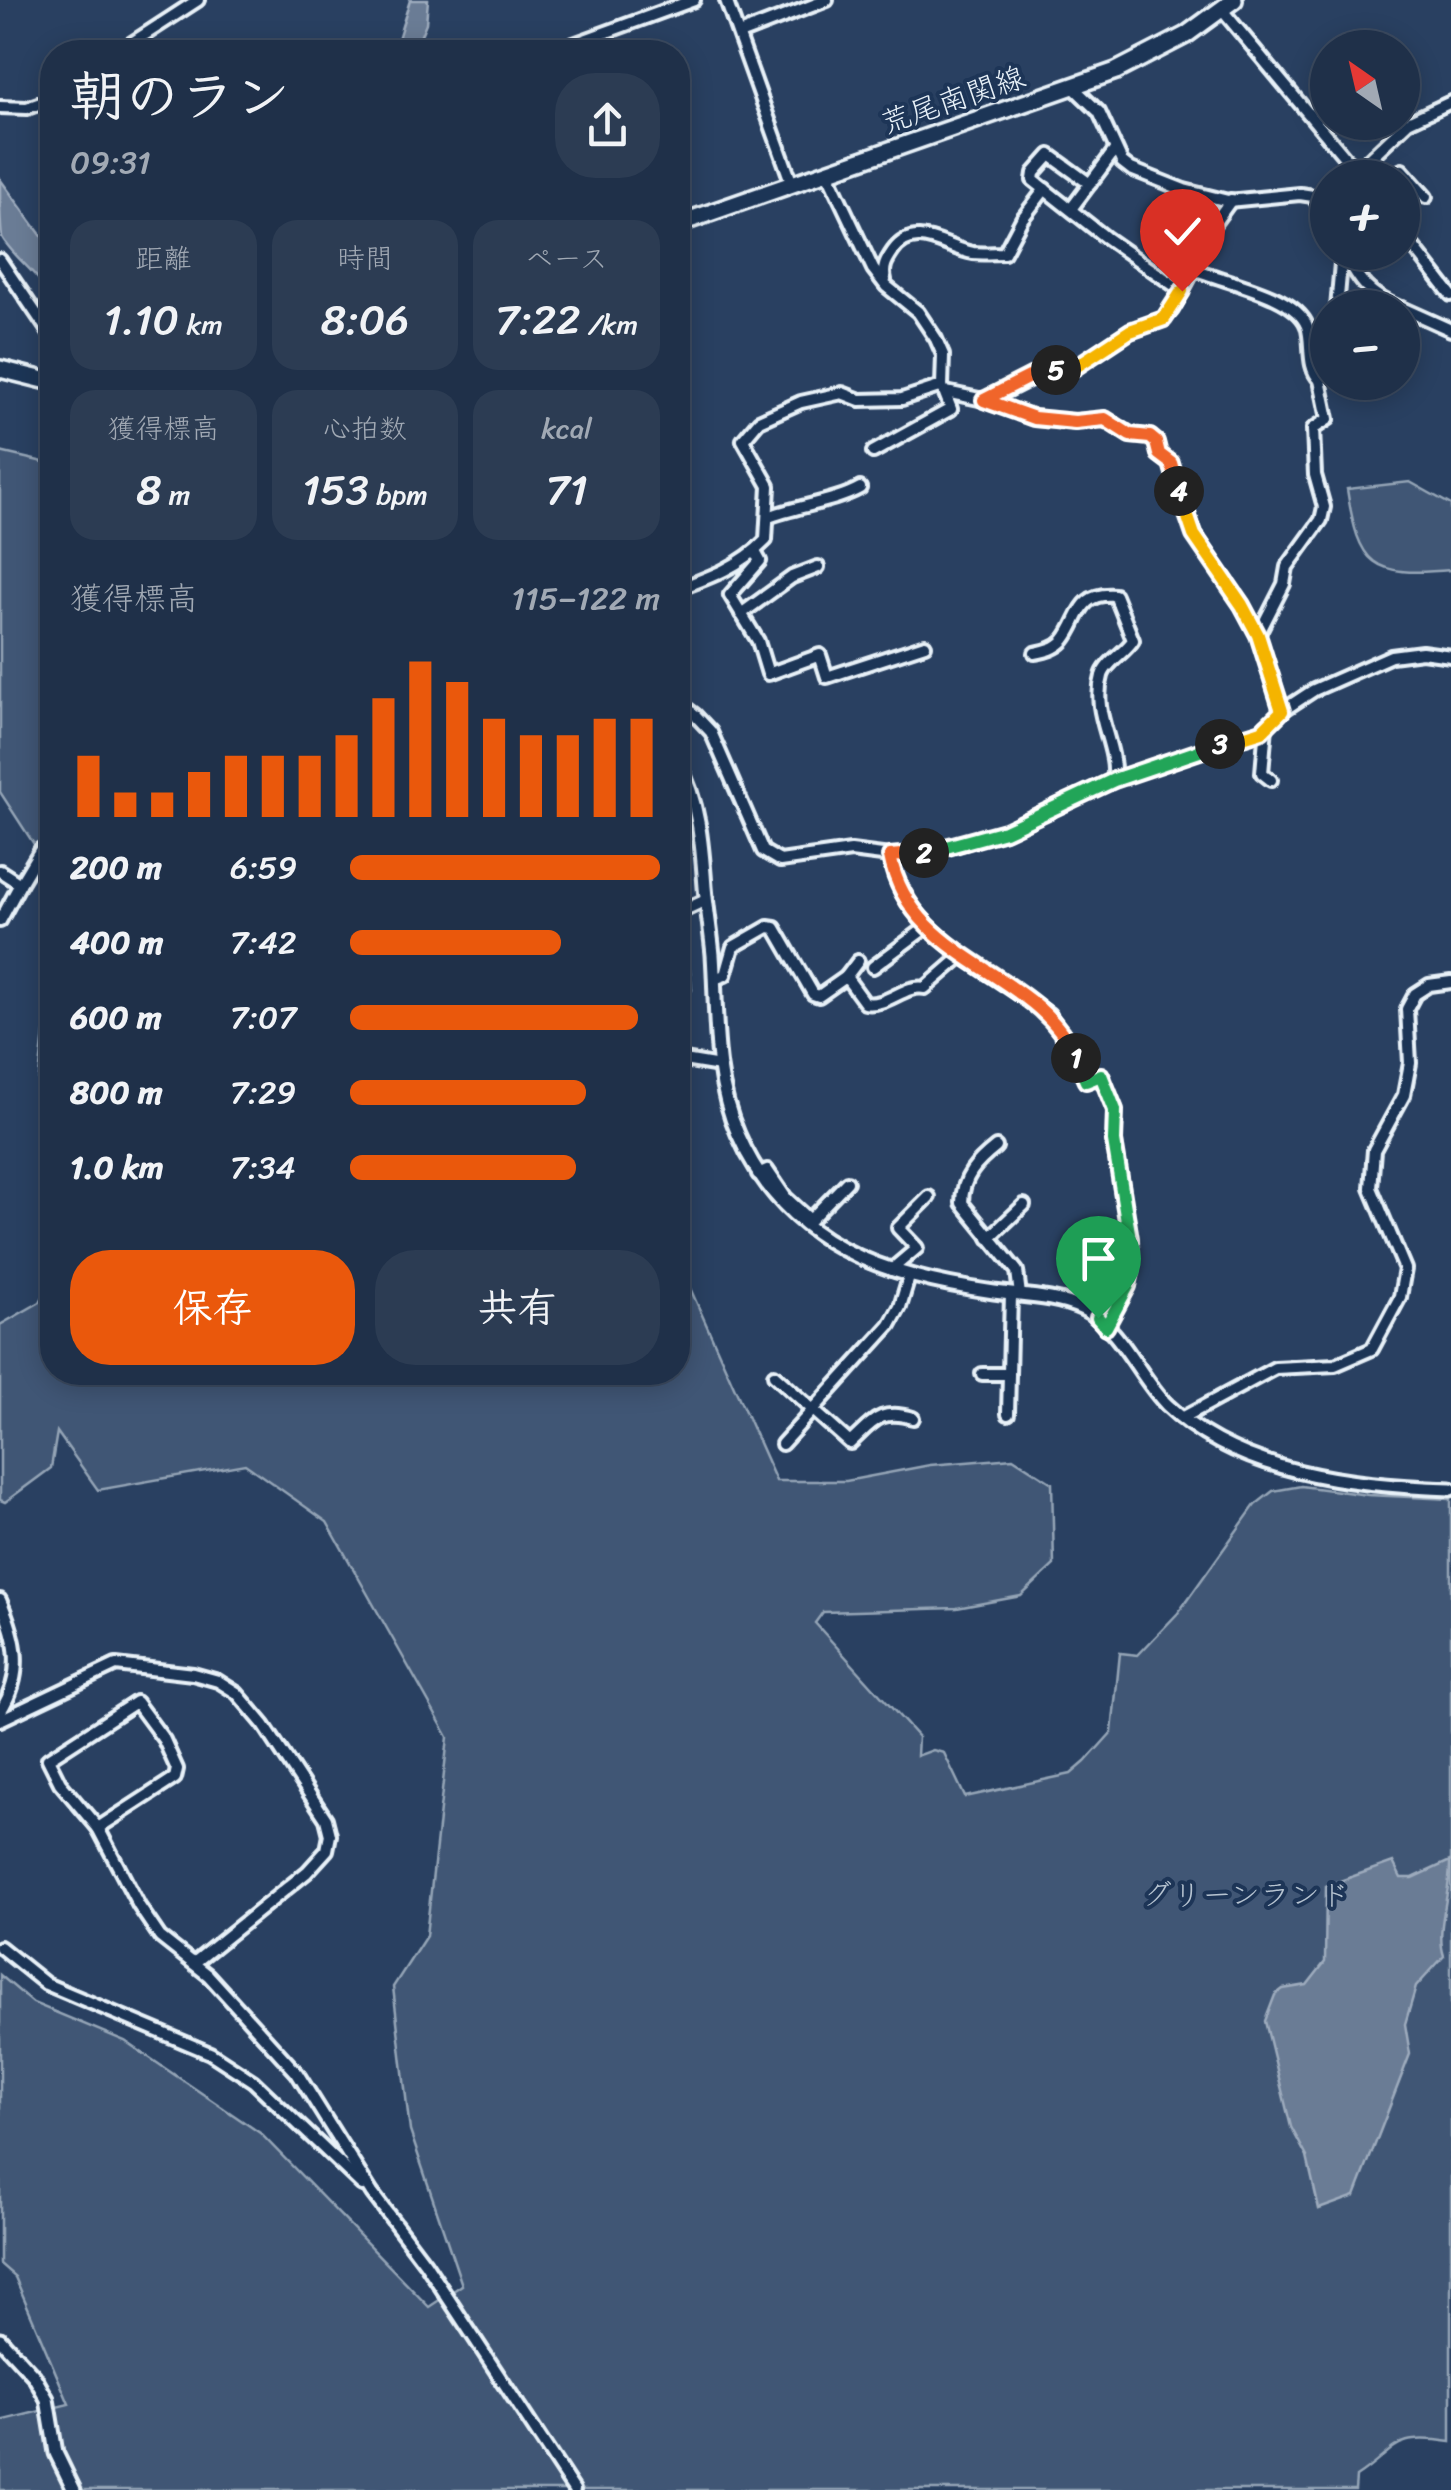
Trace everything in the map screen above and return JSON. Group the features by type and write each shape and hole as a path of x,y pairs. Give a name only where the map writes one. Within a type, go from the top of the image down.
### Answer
{"main road":[{"name":"荒尾南関線","path":"690,220 1146,58 1229,3"},
{"path":"0,369 40,379"}],"street":[{"path":"136,40 198,0"},
{"path":"585,40 694,0"},
{"path":"726,0 792,184"},
{"path":"739,34 827,0"},
{"path":"1229,3 1344,160"},
{"path":"1073,87 1099,112 1115,150 1131,169 1184,190 1230,200 1300,194 1310,197"},
{"path":"1370,160 1408,122 1451,102"},
{"path":"0,107 27,108 40,104"},
{"path":"1071,208 1115,150"},
{"path":"1090,184 1050,156 1033,180 1182,291"},
{"path":"827,172 873,268 886,286 918,312 944,355 944,390 950,409 873,452"},
{"path":"886,286 883,271 887,261 901,241 916,236 973,253 1004,253 1022,219 1045,190"},
{"path":"1420,190 1426,197"},
{"path":"984,400 1035,374 1074,368 1130,331 1164,319 1194,269 1208,232 1230,200"},
{"path":"1420,256 1451,296"},
{"path":"0,260 40,319"},
{"path":"1194,269 1254,289 1301,316 1308,328 1310,346"},
{"path":"1354,270 1369,290"},
{"path":"1420,316 1451,330"},
{"path":"690,585 723,573 766,540 769,486 743,440 759,421 801,402 842,392 860,400 902,399 944,390 1034,418 1075,422 1105,419 1130,435 1150,437 1159,454 1171,463 1194,535 1258,635 1282,711"},
{"path":"1258,635 1284,584 1287,568 1321,520 1324,508 1315,475 1313,430 1328,418 1326,400"},
{"path":"768,517 801,504 843,497 860,488"},
{"path":"755,552 760,561 730,596 758,641 768,674 820,655 828,677 925,645"},
{"path":"741,614 792,577 818,567"},
{"path":"1034,654 1062,642 1084,604 1106,594 1114,595 1133,640 1102,674 1099,710 1116,759 1114,780"},
{"path":"690,710 711,732 757,842 771,857 780,861 850,852 890,856 938,851 1005,831 1114,780 1262,731 1282,711 1314,690 1391,656 1422,652 1451,656"},
{"path":"1266,726 1262,774 1271,780"},
{"path":"690,797 698,820 720,1066 736,1130 758,1174 779,1203 826,1241 909,1277 1059,1300 1084,1309 1106,1327 1164,1402 1182,1418 1237,1449 1309,1473 1411,1488 1451,1489"},
{"path":"0,920 40,851"},
{"path":"890,856 895,882 928,926 962,956 1048,1014 1086,1081 1101,1075 1110,1093 1131,1272 1128,1286 1106,1327"},
{"path":"0,870 20,884"},
{"path":"690,908 706,900"},
{"path":"873,967 928,926"},
{"path":"714,979 726,975 733,948 768,927 775,928 813,994 819,996 846,978 858,961"},
{"path":"846,978 858,996 876,1005 916,986 925,988 962,956"},
{"path":"1182,1418 1275,1368 1335,1365 1372,1349 1400,1296 1405,1268 1371,1188 1374,1150 1404,1095 1410,1063 1407,1009 1415,994 1429,985 1451,982"},
{"path":"690,1061 720,1066"},
{"path":"996,1148 974,1164 962,1193 966,1212 1017,1271 1008,1414"},
{"path":"758,1174 767,1170 786,1198 810,1220 847,1182"},
{"path":"891,1270 916,1248 898,1228 929,1197"},
{"path":"989,1238 1024,1206"},
{"path":"782,1444 890,1325 909,1277"},
{"path":"982,1374 1009,1374"},
{"path":"774,1375 850,1443 890,1412 913,1418"},
{"path":"0,1600 16,1635 18,1669 0,1712"},
{"path":"0,1720 116,1665 193,1674 218,1681 248,1705 326,1819 330,1835 327,1850 308,1872 194,1963"},
{"path":"98,1828 175,1778 178,1770 164,1740 136,1702 54,1752 48,1759 60,1782 98,1828 160,1937 194,1963 247,2014 298,2073 372,2193 426,2263 574,2490"},
{"path":"0,1948 46,1984 210,2052 254,2081 372,2193"},
{"path":"0,2339 34,2376 47,2399 56,2453 74,2490"}],"green space":[{"path":"0,452 40,461 40,854 0,792"},
{"path":"1410,482 1451,505 1451,570 1387,568 1364,551 1357,536 1347,489"},
{"name":"グリーンランド","path":"690,1288 776,1481 846,1481 930,1465 1013,1458 1052,1483 1054,1565 1021,1596 957,1608 823,1612 815,1623 918,1737 917,1756 933,1750 944,1753 965,1797 1071,1774 1085,1762 1112,1732 1120,1653 1138,1655 1178,1613 1255,1505 1273,1491 1301,1486 1368,1495 1451,1499 1451,2442 1417,2440 1397,2445 1356,2477 1355,2490 0,2490 0,2421 69,2404 15,2277 0,2264 0,1975 33,2003 125,2041 260,2133 429,2307 462,2285 410,2131 393,1987 426,1936 448,1737 327,1522 245,1464 98,1490 57,1432 51,1468 5,1502 0,1500 0,1325 40,1302 40,1385 690,1385"}],"shaded area":[{"path":"410,0 428,0 426,23 419,40 398,40"},
{"path":"0,179 40,234 40,280 2,237"},
{"path":"1450,1861 1441,1934 1444,1956 1416,1987 1405,2024 1410,2054 1355,2196 1319,2209 1307,2157 1291,2127 1265,2021 1275,1995 1283,1989 1307,1985 1325,1962 1326,1886 1393,1862 1401,1878 1413,1878"}],"route":[{"path":"1098,1318 1106,1327 1128,1286 1131,1272 1110,1093 1101,1075 1086,1081 1048,1014 962,956 930,928 895,882 890,856 938,851 1005,831 1114,780 1262,731 1282,711 1258,635 1194,535 1171,463 1159,454 1156,442 1150,437 1130,435 1105,419 1075,422 1034,418 984,400 1035,374 1074,368 1130,331 1150,327 1164,319 1182,291"}]}
